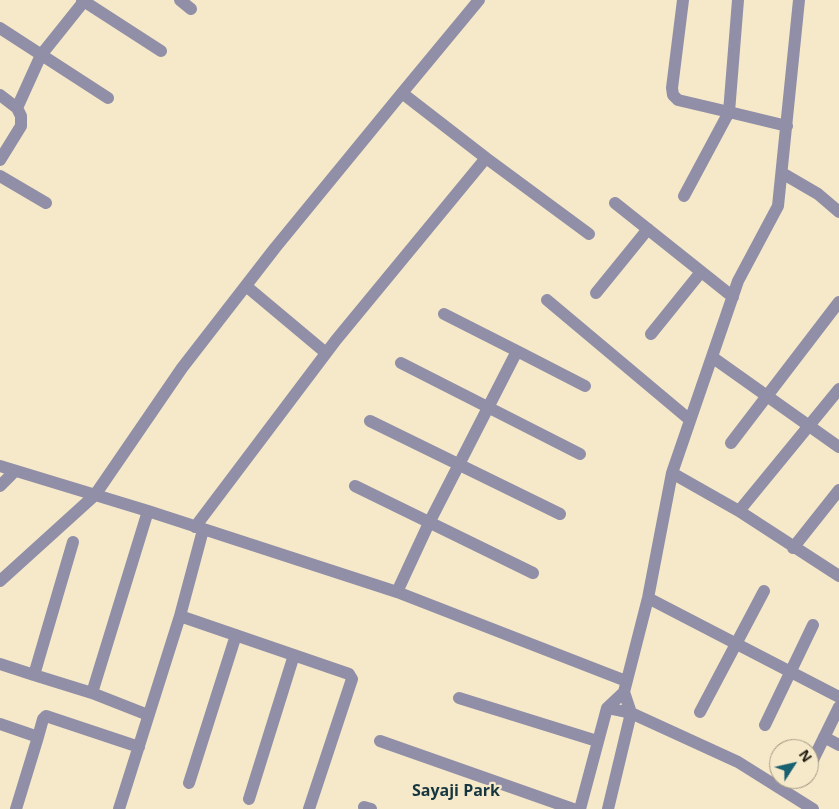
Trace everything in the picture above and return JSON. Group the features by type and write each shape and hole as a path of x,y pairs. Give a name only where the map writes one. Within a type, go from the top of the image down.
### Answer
{"street":[{"path":"17,108 41,55 84,0 161,51"},
{"path":"180,0 191,9"},
{"path":"0,581 95,494 182,368 246,286 478,0"},
{"path":"682,0 672,88 673,95 678,100 787,126"},
{"path":"684,196 729,112 738,0"},
{"path":"580,809 607,708 625,686 648,598 672,473 738,281 778,206 800,0"},
{"path":"0,28 108,98"},
{"path":"402,93 589,234"},
{"path":"0,96 17,108 21,116 21,126 0,160"},
{"path":"120,809 180,616 199,528 326,353 486,158"},
{"path":"782,173 818,194 839,212"},
{"path":"0,176 46,203"},
{"path":"615,203 732,297"},
{"path":"596,293 648,229"},
{"path":"651,334 701,272"},
{"path":"246,286 326,353"},
{"path":"546,300 690,420"},
{"path":"731,443 839,302"},
{"path":"444,314 585,386"},
{"path":"397,592 429,522 517,351"},
{"path":"712,357 839,447"},
{"path":"401,363 580,454"},
{"path":"738,511 839,388"},
{"path":"370,421 560,514"},
{"path":"0,466 95,494 397,592 625,686"},
{"path":"0,486 15,471"},
{"path":"672,473 738,511 793,548 838,574"},
{"path":"355,486 533,573"},
{"path":"793,548 839,490"},
{"path":"92,693 148,511"},
{"path":"34,675 73,542"},
{"path":"700,712 764,591"},
{"path":"648,598 839,697"},
{"path":"180,616 350,674 352,679 309,809"},
{"path":"765,725 813,626"},
{"path":"189,783 236,635"},
{"path":"249,799 294,654"},
{"path":"0,664 92,693 148,715"},
{"path":"608,809 631,713 625,686"},
{"path":"459,698 597,742"},
{"path":"819,747 839,707"},
{"path":"607,708 631,713 738,762 813,809"},
{"path":"16,809 42,719 46,716 139,746"},
{"path":"0,724 38,737"},
{"path":"824,737 839,745"},
{"path":"380,741 573,809"}],"district":[{"name":"Sayaji Park","path":"456,791"}]}
